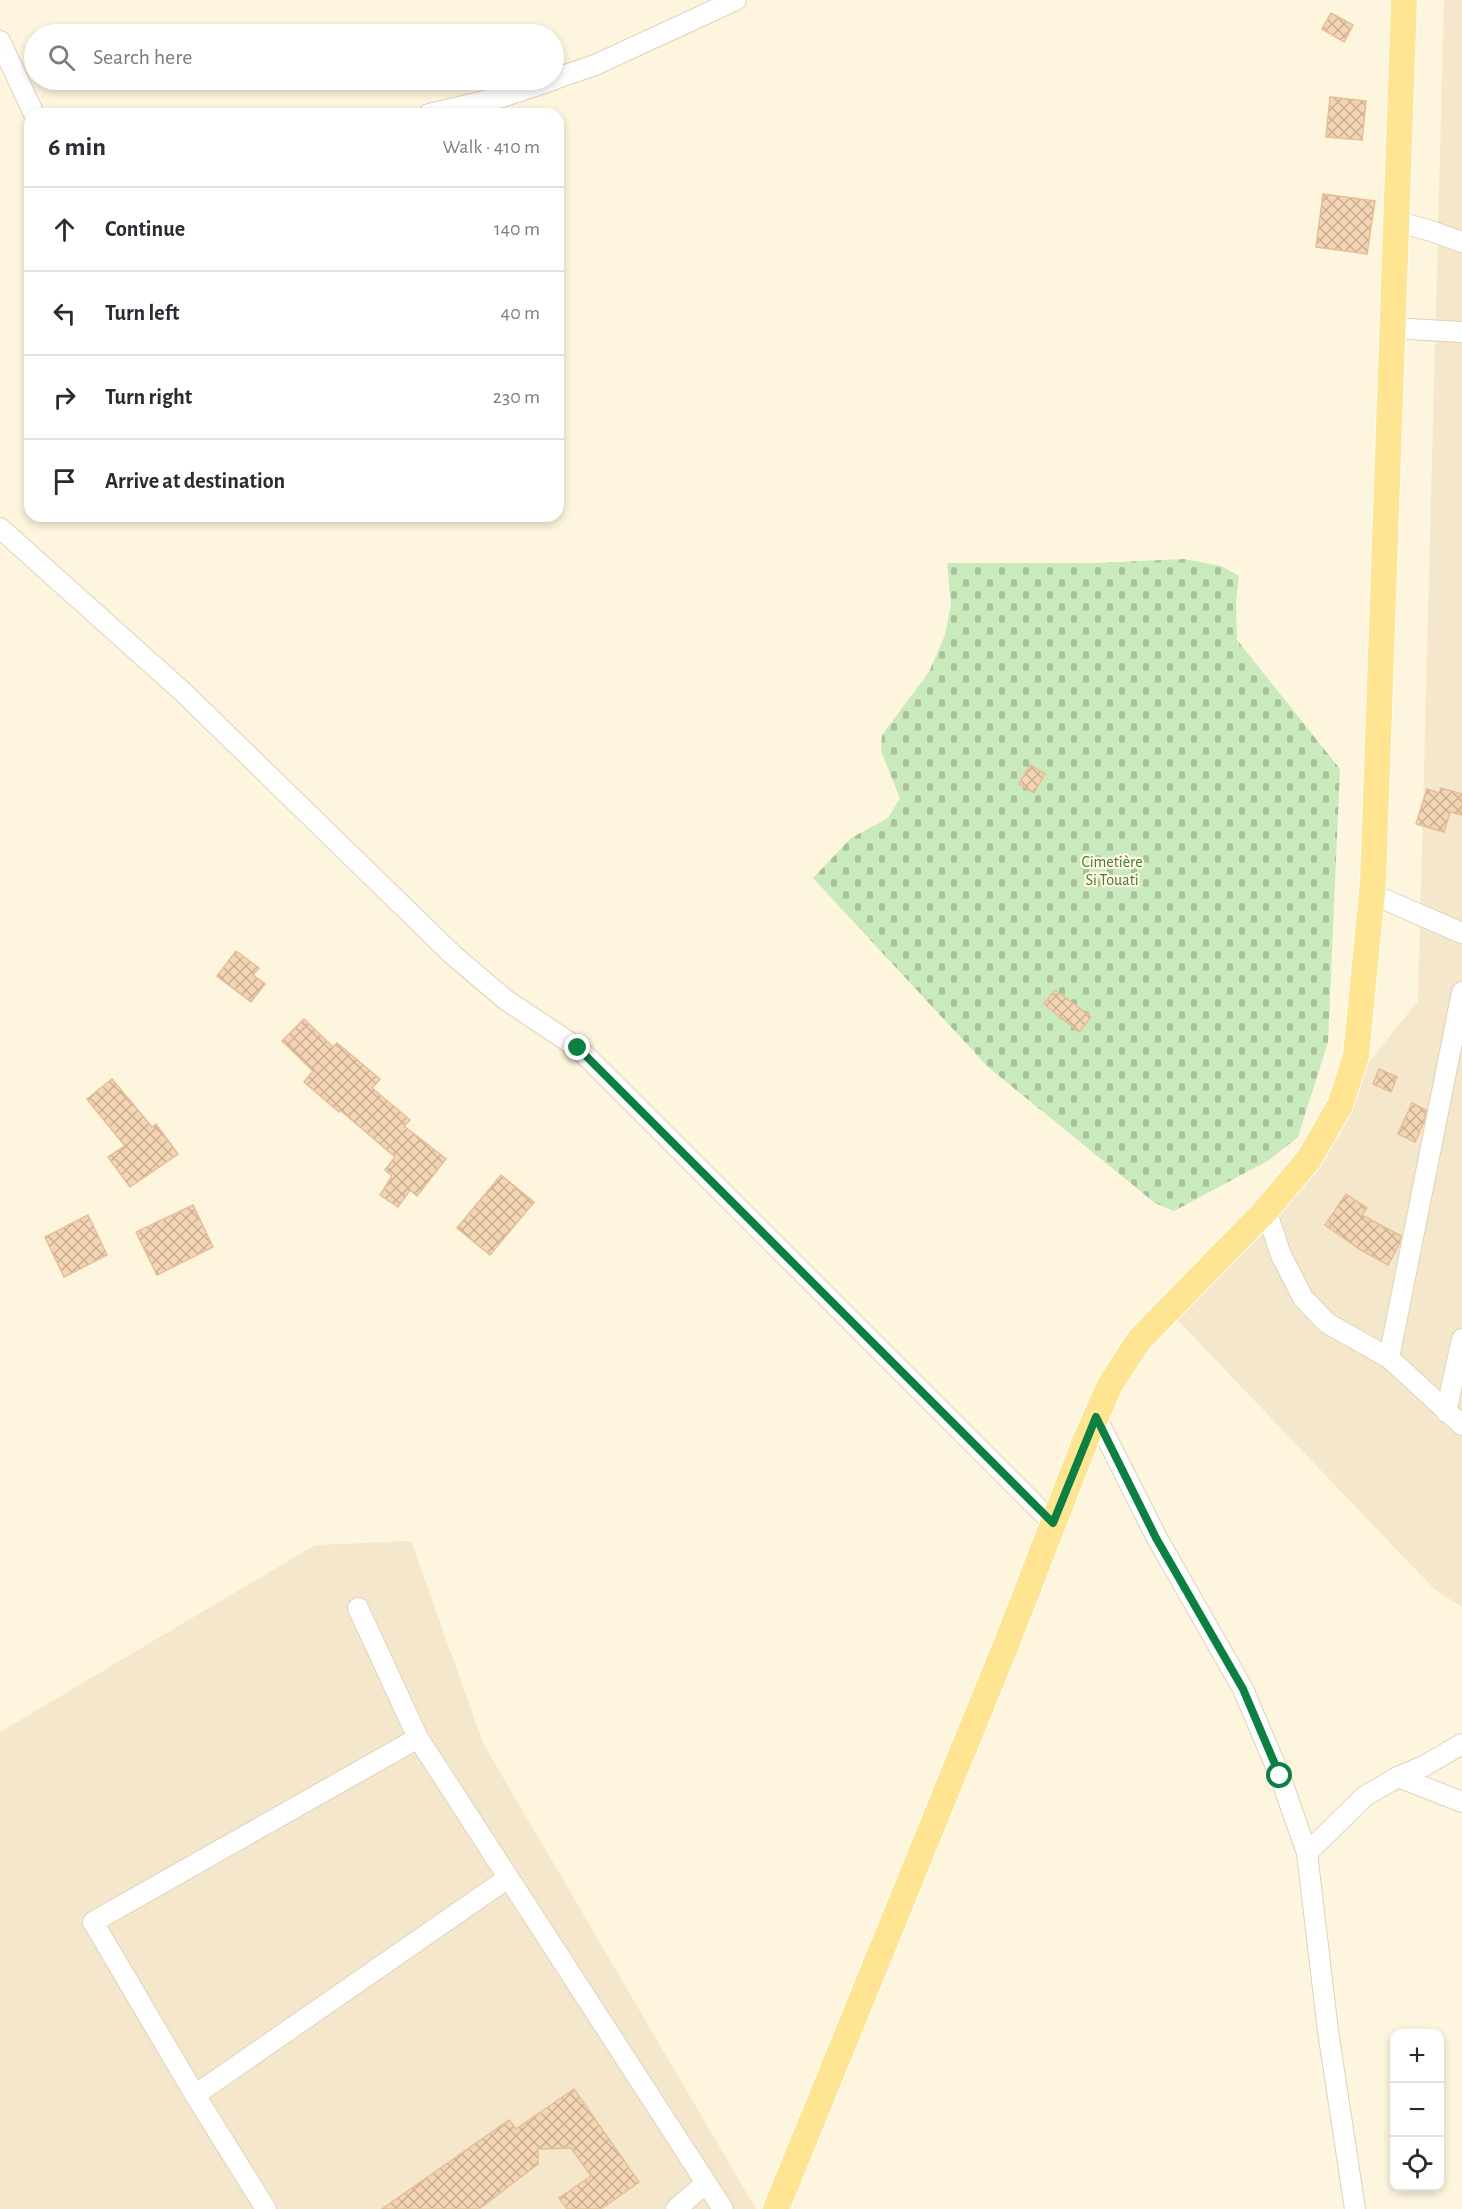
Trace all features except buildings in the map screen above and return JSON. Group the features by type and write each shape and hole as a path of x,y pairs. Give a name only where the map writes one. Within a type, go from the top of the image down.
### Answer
{"main road":[{"path":"776,2209 1110,1385 1139,1340 1266,1210 1309,1159 1340,1105 1356,1056 1372,894 1404,0"}],"street":[{"path":"564,75 595,65 736,0"},
{"path":"0,41 31,108"},
{"path":"455,108 522,90"},
{"path":"1396,222 1462,242"},
{"path":"1392,328 1462,332"},
{"path":"0,528 184,693 453,955 506,1000 578,1048 1053,1523"},
{"path":"1372,894 1462,933"},
{"path":"1389,1358 1462,992"},
{"path":"1266,1210 1281,1255 1303,1298 1328,1323 1389,1358 1462,1425"},
{"path":"1446,1412 1462,1339"},
{"path":"1096,1417 1156,1538 1243,1689 1280,1776 1306,1853 1330,2042 1355,2209"},
{"path":"358,1608 418,1738 723,2209"},
{"path":"266,2209 195,2095 93,1922 418,1738"},
{"path":"1306,1853 1365,1796 1462,1744"},
{"path":"1398,1777 1462,1802"},
{"path":"195,2095 508,1878"},
{"path":"676,2209 706,2183"}],"shaded area":[{"path":"1444,0 1462,0 1462,1607 1434,1589 1169,1311 1418,1001"},
{"path":"411,1541 483,1743 756,2209 0,2209 0,1732 315,1545"}],"green space":[{"name":"Cimetière Si Touati","path":"1184,559 1221,566 1239,576 1236,603 1237,640 1340,769 1328,1042 1298,1137 1269,1160 1174,1211 1155,1203 988,1067 813,878 851,838 888,818 900,798 881,751 882,735 929,672 945,635 951,604 947,563 1098,563"}],"route":[{"path":"578,1048 1053,1523 1096,1417 1156,1538 1243,1689 1280,1776"}]}
